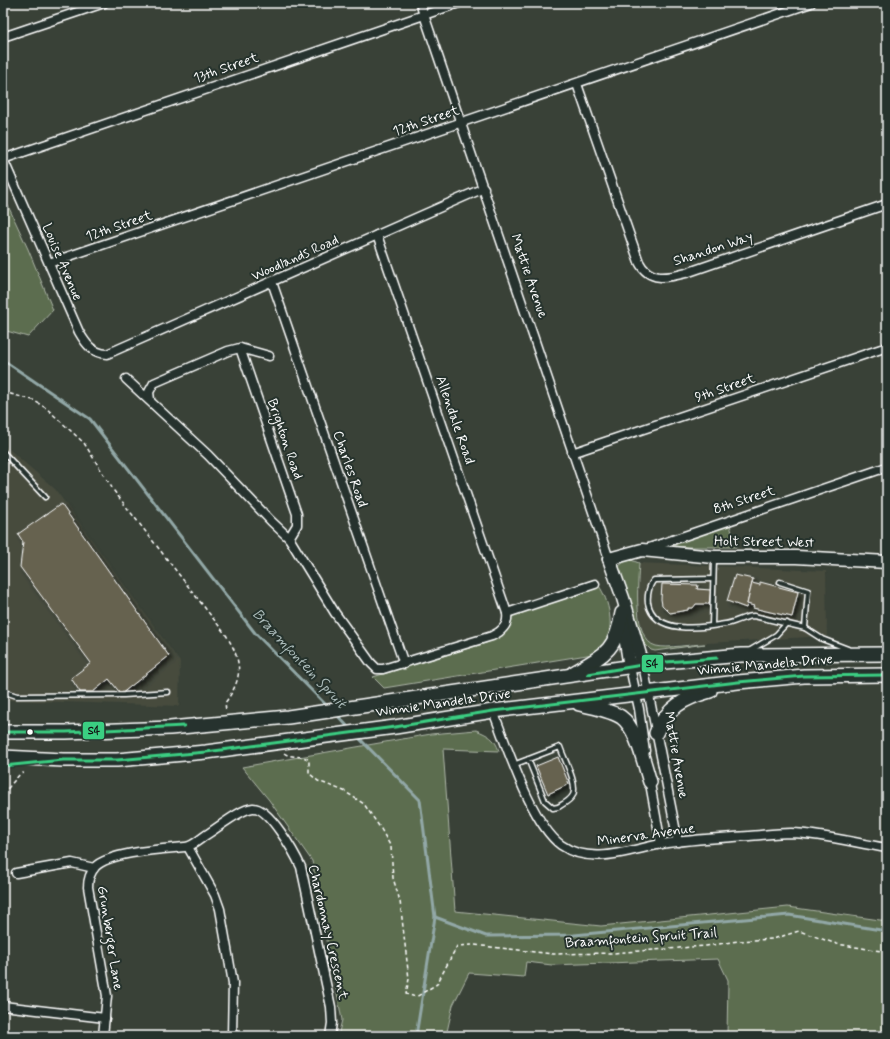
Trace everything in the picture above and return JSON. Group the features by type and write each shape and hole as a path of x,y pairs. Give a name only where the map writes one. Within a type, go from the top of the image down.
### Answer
{"main road":[{"path":"564,678 599,658 610,649 619,632 622,614"},
{"name":"Winnie Mandela Drive","path":"3,732 66,732 170,728 288,717 564,678 636,666 741,655 887,654"},
{"name":"Winnie Mandela Drive","path":"3,756 63,760 117,760 206,752 494,711 771,679 819,675 887,675"},
{"path":"656,733 661,721 674,706 708,691 771,679"},
{"path":"570,702 611,712 626,722 635,736 650,782"},
{"path":"3,766 63,760"}],"street":[{"path":"3,38 104,3"},
{"name":"Mattie Avenue","path":"420,3 460,123 484,188 572,453 623,598 636,666 643,694 656,733 678,842"},
{"name":"13th Street","path":"3,159 458,3"},
{"name":"12th Street","path":"49,263 811,3"},
{"name":"Shandon Way","path":"577,84 639,262 650,275 664,278 686,273 887,204"},
{"name":"Louise Avenue","path":"3,159 79,332 87,346 100,354 107,354 116,351"},
{"name":"Woodlands Road","path":"116,351 484,188"},
{"name":"Allendale Road","path":"377,235 507,613"},
{"name":"Charles Road","path":"272,282 404,664"},
{"name":"9th Street","path":"572,453 887,347"},
{"path":"150,400 149,392 151,387 161,379 228,351 240,348 270,356"},
{"name":"Brighton Road","path":"240,348 297,514 297,525 289,538"},
{"path":"126,379 208,455 289,538 335,613 371,663 380,669 404,664 492,636 505,627 508,621 507,613 594,584"},
{"name":"8th Street","path":"609,558 642,550 887,466"},
{"name":"Holt Street West","path":"642,550 714,557 796,557 887,562"},
{"name":"Mattie Avenue","path":"609,558 622,614 626,650 636,666 643,694 650,782 661,844"},
{"name":"Minerva Avenue","path":"494,711 514,765 540,822 562,846 574,851 597,856 661,844 791,833 887,848"},
{"name":"Chardonnay Crescent","path":"188,847 247,809 258,808 270,818 297,858 304,876 331,1007 332,1023 330,1036"},
{"path":"16,873 72,863 94,868 107,859 188,847 215,895 220,909 233,983 232,1036"},
{"name":"Grunberger Lane","path":"94,868 89,878 88,887 107,996 103,1036"},
{"path":"3,1006 106,1018"}],"lane":[{"path":"3,452 45,497"},
{"path":"712,625 714,557"},
{"path":"713,579 657,579 652,582 648,598 649,607 654,616 662,622 677,627 727,624 747,616 754,616 787,623 805,628 832,644 861,654"},
{"path":"780,582 808,591 805,628"},
{"path":"741,655 776,635 787,623"},
{"path":"5,692 17,696 124,695 168,692"},
{"path":"514,765 528,759 560,747 574,786 573,795 568,801 558,808 548,805 545,802 528,759"}],"path":[{"path":"3,392 33,400 46,408 84,443 114,492 226,635 233,647 239,666 239,678 232,693 225,703 226,711"},
{"name":"Braamfontein Spruit Trail","path":"270,743 288,756 306,757 309,760 309,773 318,781 344,791 364,804 382,829 391,847 393,878 400,901 409,979 406,994 416,997 437,984 457,946 474,945 553,954 613,953 773,939 799,931 837,944 887,952"},
{"path":"3,794 20,774 24,773"},
{"path":"862,1036 887,1030"}],"shaded area":[{"path":"3,444 55,489 180,662 179,706 3,700"},
{"path":"639,563 826,571 827,636 656,646 648,643 644,637 637,597"}],"green space":[{"path":"3,195 28,249 53,310 28,337 3,330"},
{"path":"730,525 736,547 660,547"},
{"path":"631,560 639,563 638,609 643,633 648,641 661,647 705,644 655,651 651,650 642,641 618,567 625,561"},
{"path":"599,586 606,599 610,614 610,630 604,645 593,654 384,688 373,677 486,643 504,631 514,612"},
{"path":"476,730 493,740 499,751 443,749 455,911 601,926 788,907 887,921 887,1036 727,1036 728,980 718,959 552,965 526,962 524,977 469,973 453,1005 446,1036 338,1036 342,1020 312,861 269,800 242,767 431,734"}],"building":[{"path":"61,504 169,656 121,694 109,679 93,692 80,692 71,678 91,663 20,567 23,542 18,534"},
{"path":"735,575 753,579 746,608 727,601"},
{"path":"760,582 798,592 792,617 753,608 754,606 747,604 752,583 760,585"},
{"path":"662,584 698,585 697,589 711,590 709,604 696,604 693,608 688,608 688,610 670,613 662,605"},
{"path":"558,757 569,784 548,794 536,766"}],"waterway":[{"name":"Braamfontein Spruit","path":"3,360 90,419 255,633 328,707"},
{"name":"Braamfontein Spruit","path":"335,713 350,729"},
{"name":"Braamfontein Spruit","path":"357,736 420,800 435,917 416,1036"},
{"path":"435,917 486,936 574,935 789,915 887,931"}],"transit line":[{"name":"S4","path":"588,674 654,663 717,658"},
{"name":"S4","path":"3,766 63,760 117,760 206,752 395,727 493,711 738,682 804,676 887,675"},
{"name":"S4","path":"3,732 66,732 184,726"}]}
